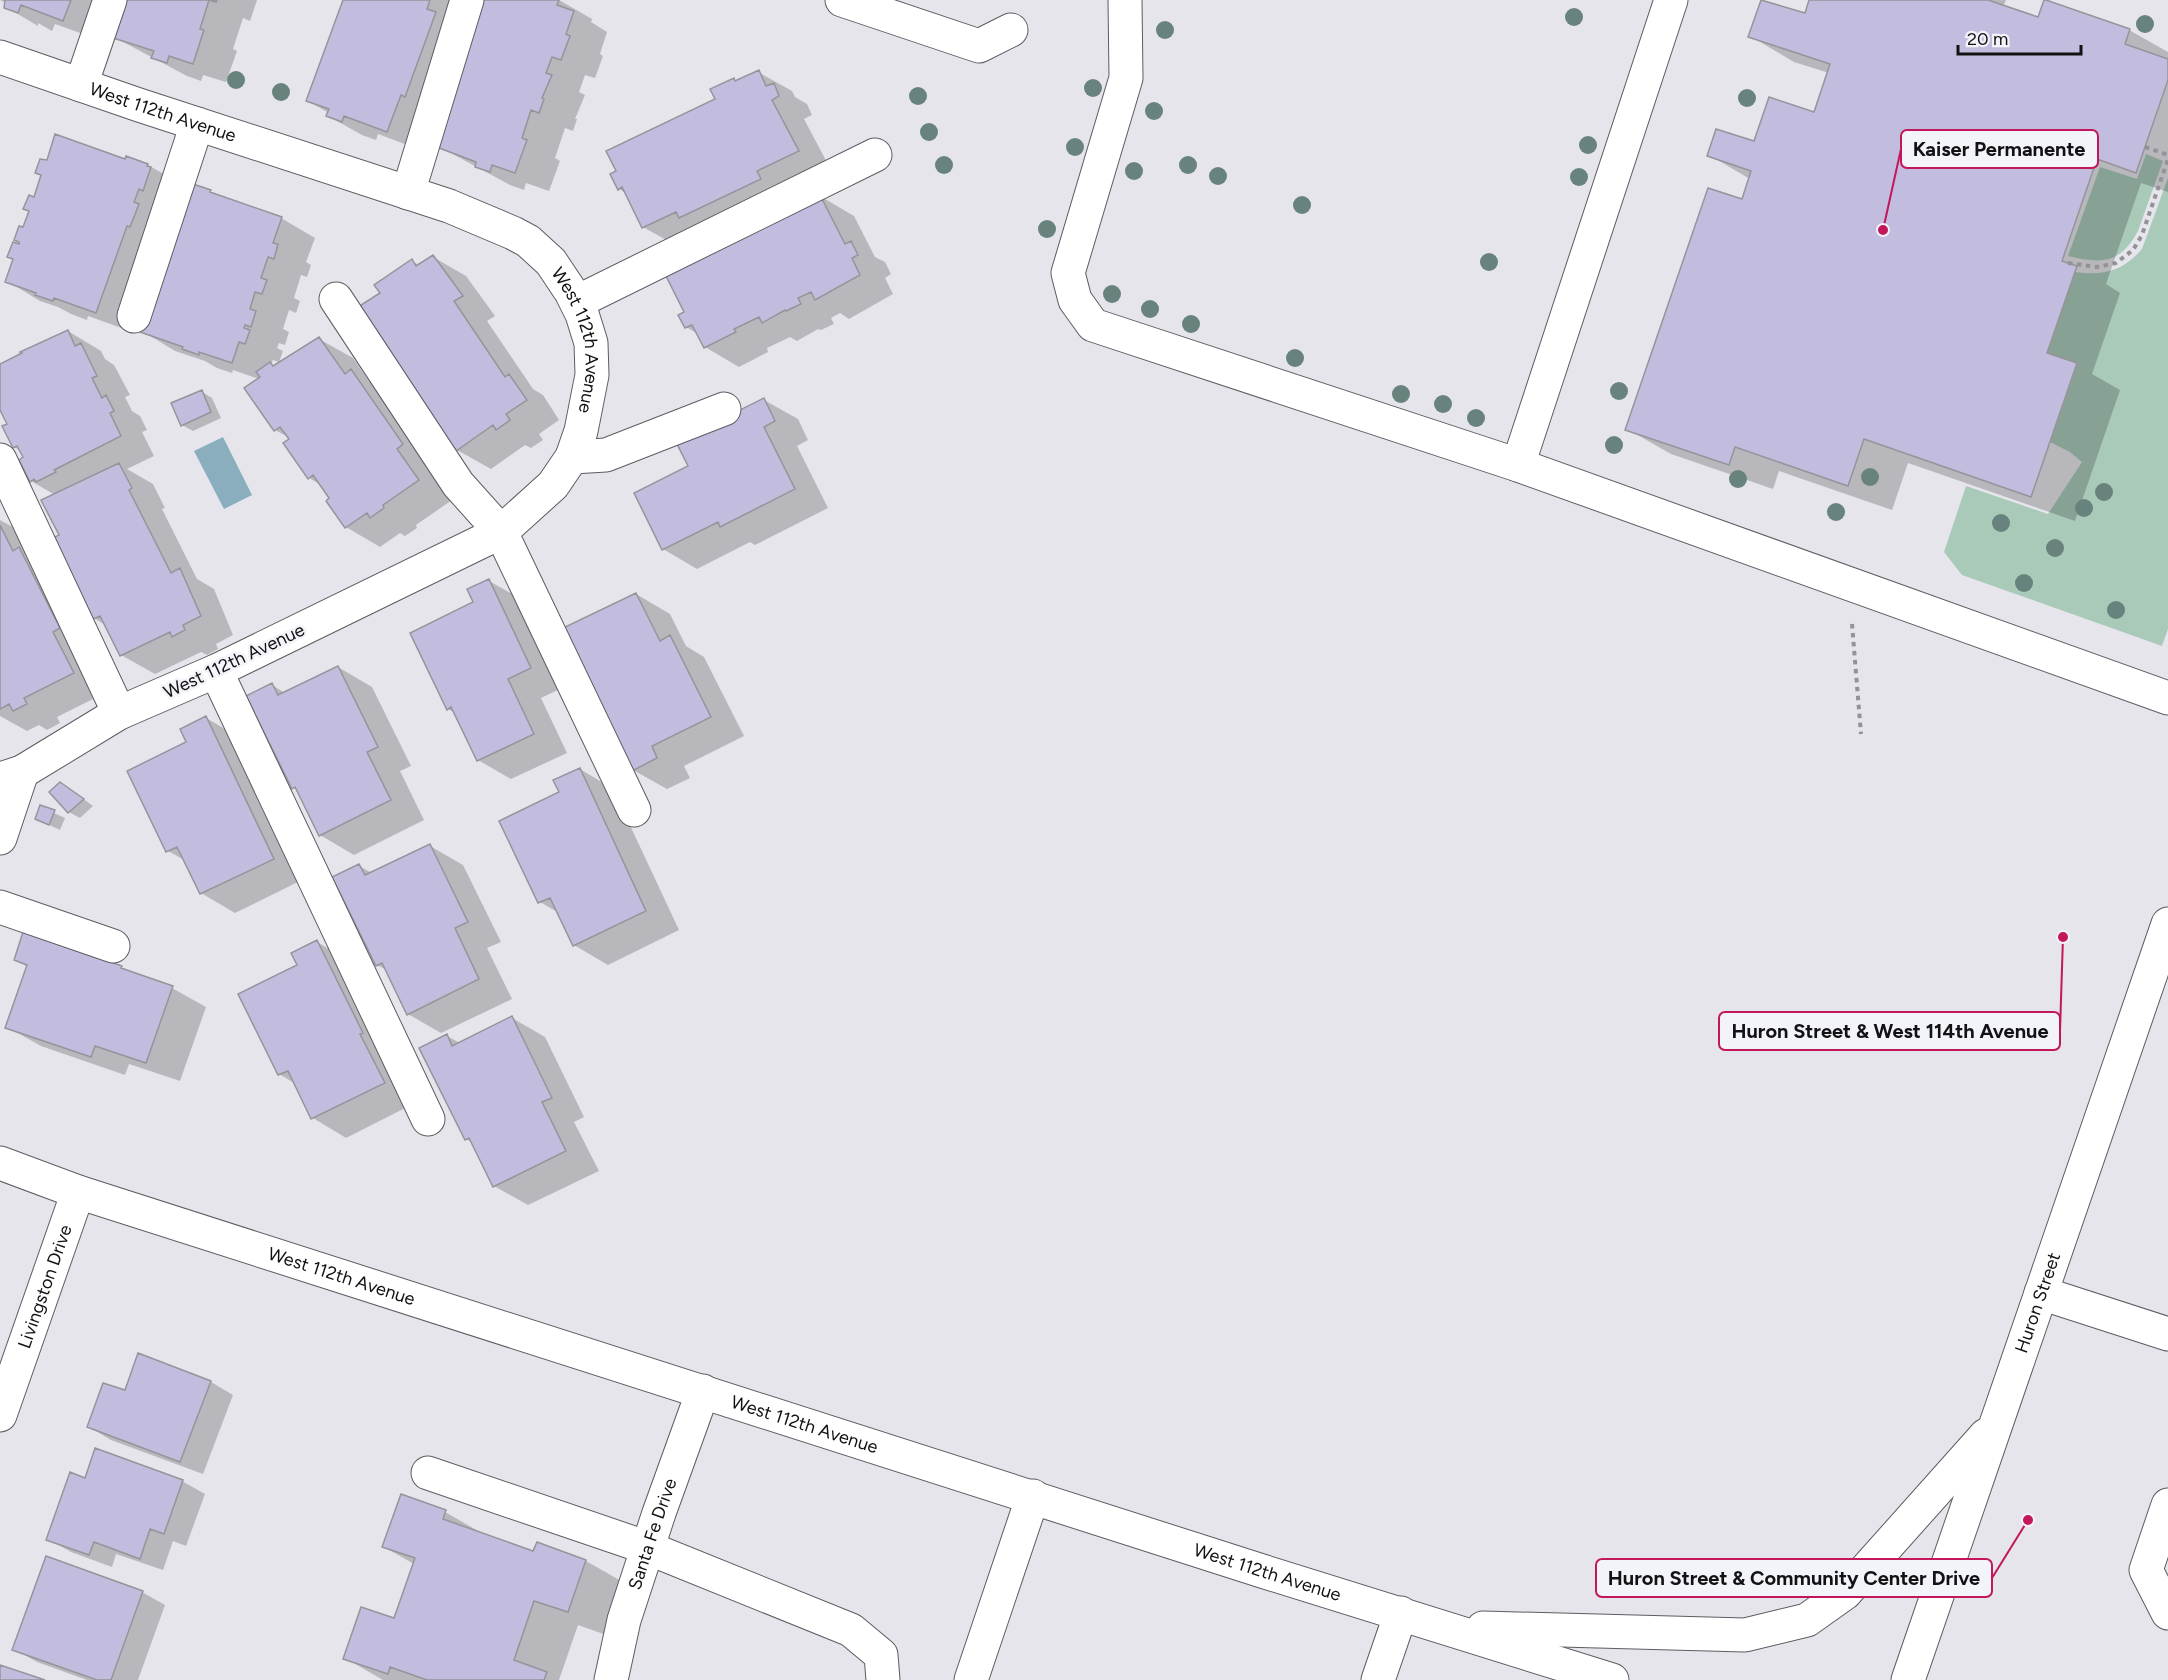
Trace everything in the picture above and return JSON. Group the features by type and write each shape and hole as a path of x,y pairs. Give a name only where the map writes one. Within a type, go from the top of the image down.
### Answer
{"main road":[{"path":"81,85 110,0"},
{"path":"408,193 467,0"},
{"path":"842,0 980,46 1011,30"},
{"path":"1125,0 1126,78 1068,273 1075,300 1093,325 1518,465 2168,698"},
{"path":"1518,465 1671,0"},
{"name":"West 112th Avenue","path":"0,57 449,206 528,241 551,262 577,302 591,343 592,375 581,430 572,457 553,485 501,532 216,671 119,713 11,775"},
{"path":"134,316 197,124"},
{"path":"577,302 875,155"},
{"path":"336,299 458,484 501,532 634,810"},
{"path":"572,457 606,455 724,409"},
{"path":"0,460 119,713"},
{"path":"216,671 429,1119"},
{"path":"0,838 11,775"},
{"path":"0,907 113,945"},
{"name":"Huron Street","path":"1908,1680 2168,924"},
{"name":"West 112th Avenue","path":"0,1163 78,1192 1262,1571 1612,1680"},
{"name":"Livingston Drive","path":"0,1415 78,1192"},
{"path":"2041,1293 2168,1334"},
{"name":"Santa Fe Drive","path":"611,1680 624,1620 703,1391"},
{"path":"1446,1627 1745,1635 1807,1620 1845,1593 1996,1424"},
{"path":"428,1473 648,1548 851,1630 881,1655 883,1680"},
{"path":"971,1680 1033,1497"},
{"path":"2168,1505 2146,1570 2168,1613"},
{"path":"1378,1680 1401,1613"}],"path":[{"path":"2145,147 2168,155"},
{"path":"2068,263 2097,267 2116,262 2133,250 2142,235 2168,159"},
{"path":"1851,617 1861,734"}],"green space":[{"path":"2146,154 2163,161 2138,231 2131,242 2117,256 2109,259 2091,260 2068,256 2100,167 2137,179"},
{"path":"2168,178 2168,629 2162,646 1962,575 1944,552 1966,486 2048,514 2082,462 2070,452 2050,442 2077,364 2047,353 2075,272 2095,273 2112,270 2128,262 2142,249"}],"water":[{"path":"223,437 252,495 224,509 194,451"}],"building":[{"path":"5,0 71,0 63,21 21,5 18,13 4,8"},
{"path":"123,0 209,0 200,29 204,30 193,64 169,56 167,63 151,58 154,51 110,37"},
{"path":"343,0 430,0 427,9 436,12 405,97 401,95 387,132 344,116 342,122 326,116 329,109 306,101"},
{"path":"483,0 559,0 557,5 574,11 566,34 570,36 561,60 552,57 546,73 552,75 542,98 544,99 539,113 531,110 522,138 527,140 515,173 492,165 490,172 475,167 476,162 434,146"},
{"path":"1761,0 1805,13 1809,0 1988,0 2038,17 2044,0 2046,0 2130,29 2125,44 2168,59 2168,80 2136,173 2097,159 2062,261 2077,266 2047,353 2077,363 2031,497 1864,439 1848,486 1735,447 1729,465 1625,430 1708,188 1742,199 1751,171 1707,156 1716,129 1754,141 1769,97 1814,112 1830,64 1748,37"},
{"path":"759,70 766,86 774,83 779,96 772,100 799,151 757,171 761,179 679,218 676,212 642,228 622,187 618,190 610,174 616,171 606,151 715,99 710,89"},
{"path":"55,134 125,159 126,156 151,167 143,191 139,189 134,202 139,204 130,227 127,226 96,313 54,298 53,301 35,295 36,293 5,282 13,259 7,257 13,242 19,244 14,240 19,226 23,227 29,211 23,209 29,195 34,197 41,175 35,173 40,159 47,160"},
{"path":"190,183 282,217 273,243 278,244 274,259 268,257 261,278 267,280 262,294 255,292 250,309 256,311 251,327 245,325 244,328 250,330 245,344 239,342 232,363 199,352 199,355 140,332"},
{"path":"820,195 845,244 851,241 858,255 852,258 860,275 815,300 811,292 798,298 801,304 762,323 759,317 734,329 736,332 704,348 692,325 685,328 678,315 684,312 664,272"},
{"path":"433,255 463,296 454,301 505,377 509,374 527,400 506,414 510,420 496,430 493,425 456,451 358,307 380,293 374,285 412,259 416,266"},
{"path":"68,330 75,346 81,343 97,376 92,378 102,398 106,395 114,411 110,413 121,436 54,470 56,472 36,482 34,479 30,482 19,460 23,457 17,446 13,448 2,426 7,424 0,410 0,364"},
{"path":"319,337 345,374 351,369 403,444 397,449 419,480 383,505 384,508 370,518 367,513 345,528 326,501 329,498 313,475 308,479 283,443 289,439 280,427 274,431 244,388 260,377 256,372 270,362 273,366"},
{"path":"202,390 211,412 181,426 171,403"},
{"path":"764,398 775,421 764,427 795,489 720,527 718,522 662,550 634,493 688,466 676,442"},
{"path":"119,463 132,488 129,490 171,573 180,568 201,616 183,625 185,630 172,637 170,632 120,656 100,616 93,619 53,538 59,535 41,500"},
{"path":"0,525 13,551 19,547 60,628 53,632 74,673 24,698 27,704 13,711 9,704 0,709"},
{"path":"489,579 531,668 508,679 534,734 477,761 451,707 447,710 410,633 473,602 467,589"},
{"path":"636,593 660,641 670,635 711,717 652,746 657,758 632,771 563,628"},
{"path":"338,666 378,747 367,752 391,800 319,836 295,787 292,789 246,696 272,683 278,695"},
{"path":"206,716 274,859 200,894 177,847 166,852 127,771 186,742 180,729"},
{"path":"580,768 646,911 573,946 550,898 538,903 499,821 559,792 553,780"},
{"path":"60,782 84,799 68,813 49,792"},
{"path":"40,805 55,810 49,825 35,819"},
{"path":"430,844 468,922 455,928 479,979 407,1015 382,963 376,966 332,877 359,864 365,875"},
{"path":"23,932 173,986 146,1063 95,1046 91,1057 5,1028 27,965 14,960"},
{"path":"317,940 385,1083 311,1119 288,1071 278,1075 238,994 297,965 291,953"},
{"path":"512,1016 552,1098 542,1102 566,1151 493,1187 469,1138 465,1140 419,1048 447,1034 452,1046"},
{"path":"138,1353 211,1381 180,1462 87,1427 103,1383 125,1390"},
{"path":"95,1448 183,1480 164,1534 150,1529 140,1559 94,1542 89,1555 46,1540 70,1472 85,1478"},
{"path":"401,1494 446,1510 443,1519 533,1551 537,1542 586,1560 568,1612 534,1601 514,1660 547,1672 544,1680 427,1680 390,1667 388,1674 343,1659 361,1607 394,1618 415,1558 382,1547"},
{"path":"46,1556 143,1591 111,1680 97,1680 12,1650"},
{"path":"0,1665 45,1680 0,1680"}],"place":[{"name":"Kaiser Permanente","path":"1883,230"},
{"name":"Huron Street & West 114th Avenue","path":"2063,937"},
{"name":"Huron Street & Community Center Drive","path":"2028,1520"}]}
